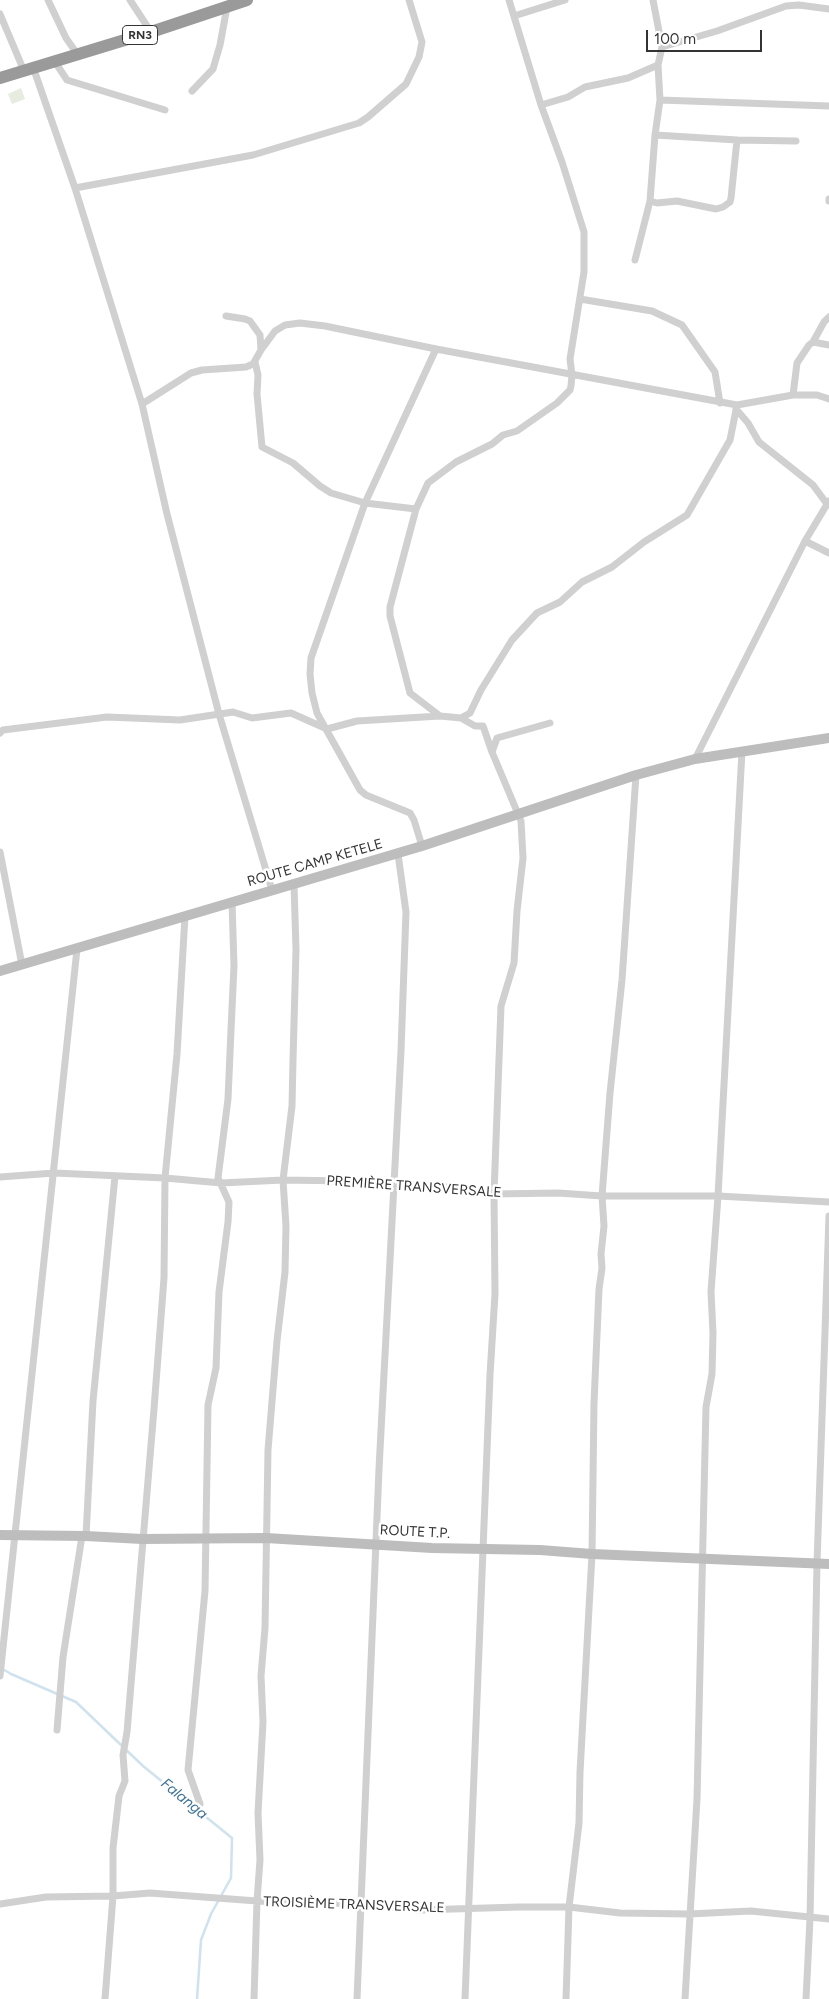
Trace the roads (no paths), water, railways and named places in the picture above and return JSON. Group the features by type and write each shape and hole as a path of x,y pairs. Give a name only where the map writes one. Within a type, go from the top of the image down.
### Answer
{"highway":[{"name":"RN3","path":"0,78 222,12 247,0"}],"street":[{"path":"48,0 66,38 78,54"},
{"path":"130,0 151,32"},
{"path":"75,188 252,155 359,123 406,84 419,57 422,42 409,0"},
{"path":"440,716 410,693 390,616 392,600 416,509 424,489 432,478 456,462 492,444 503,435 517,431 557,403 570,390 572,375 570,359 584,272 584,232 562,162 541,105 509,0"},
{"path":"514,16 565,0"},
{"path":"635,260 650,200 654,135 660,100 658,65 662,47 653,0"},
{"path":"662,47 717,31 786,6 799,5 829,9"},
{"path":"192,91 213,69 222,12"},
{"path":"0,14 28,69 75,188 142,404 167,514 219,714 272,890"},
{"path":"55,62 62,76 67,80 158,110 164,110"},
{"path":"541,105 568,97 585,87 628,78 658,65"},
{"path":"660,100 829,106"},
{"path":"654,135 796,141"},
{"path":"650,200 658,203 677,201 716,209 723,207 730,202 731,198 737,140"},
{"path":"580,299 652,311 682,325 715,372 720,403"},
{"path":"226,316 245,319 250,322 260,335 261,350"},
{"path":"794,395 798,363 829,317"},
{"path":"142,404 191,373 202,370 246,367 255,362 261,350 275,332 285,325 300,323 325,326 736,407 794,395 817,396 829,399"},
{"path":"813,342 829,344"},
{"path":"422,846 410,813 360,790 317,712 310,674 311,658 365,503 436,349"},
{"path":"255,362 258,375 257,394 262,447 294,463 331,493 365,503 416,509"},
{"path":"695,759 805,541 828,503 814,485 759,442 736,407"},
{"path":"461,718 470,713 481,690 512,640 537,613 560,602 582,582 612,567 644,542 687,514 730,440 736,407"},
{"path":"805,541 829,553"},
{"path":"0,733 3,730 107,717 180,720 233,712 252,718 288,713 327,729 357,722 440,716 461,718 475,726 483,726 492,752 519,814 523,858 514,963 501,1006 494,1194 495,1294 467,1908 465,1999"},
{"path":"492,752 497,738 550,723"},
{"name":"ROUTE CAMP KETELE","path":"0,971 398,854 636,775 695,759 829,738"},
{"path":"685,1999 697,1799 706,1407 712,1374 713,1333 710,1292 718,1196 742,751"},
{"path":"566,1999 569,1907 579,1823 592,1554 594,1403 604,1226 602,1196 610,1093 622,980 636,775"},
{"path":"0,852 22,964"},
{"path":"357,1999 379,1469 395,1184 406,912 398,854"},
{"path":"254,1999 260,1860 258,1813 263,1722 261,1676 265,1628 268,1450 284,1272 286,1226 283,1180 292,1106 296,950 294,884"},
{"path":"200,1804 188,1770 205,1591 208,1405 216,1368 219,1292 228,1222 229,1202 218,1178 228,1099 234,966 232,902"},
{"path":"105,1999 113,1896 113,1848 119,1796 125,1781 123,1755 127,1732 164,1278 165,1178 177,1054 185,916"},
{"path":"0,1676 78,949"},
{"name":"PREMIÈRE TRANSVERSALE","path":"0,1177 54,1174 165,1178 221,1183 283,1180 348,1181 444,1187 494,1194 558,1193 602,1196 718,1196 829,1202"},
{"path":"57,1730 63,1657 84,1536 93,1401 115,1176"},
{"path":"806,1999 810,1919 817,1563 829,1216"},
{"name":"ROUTE T.P.","path":"0,1535 142,1539 266,1538 829,1564"},
{"name":"TROISIÈME TRANSVERSALE","path":"0,1904 46,1897 113,1896 150,1893 257,1901 360,1904 420,1910 569,1907 620,1913 689,1914 751,1911 810,1919 829,1919"}],"waterway":[{"name":"Falanga","path":"1,1668 76,1702 143,1766 232,1838 231,1878 211,1914 201,1940 197,1999"}]}
